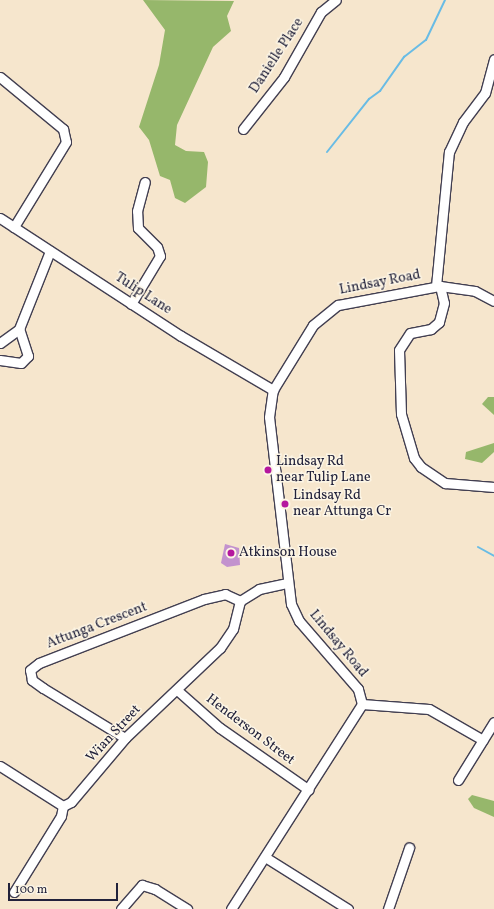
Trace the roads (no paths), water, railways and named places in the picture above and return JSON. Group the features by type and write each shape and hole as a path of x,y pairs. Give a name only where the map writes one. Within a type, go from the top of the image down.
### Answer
{"street":[{"name":"Danielle Place","path":"243,129 284,77 321,12 336,0"},
{"path":"494,58 485,93 463,122 449,152 438,286 444,303 439,322 431,329 410,333 399,350 401,414 414,458 421,467 445,483 494,487"},
{"path":"0,77 63,129 66,142 14,227"},
{"path":"131,304 160,256 157,247 138,228 137,211 145,182"},
{"name":"Tulip Lane","path":"0,218 131,304 273,390"},
{"path":"0,343 19,329 50,251"},
{"name":"Lindsay Road","path":"362,704 358,689 296,617 287,582 269,417 273,390 314,325 328,310 347,302 438,286 475,291 494,301"},
{"path":"0,360 21,364 28,356 19,329"},
{"path":"240,601 259,589 287,582"},
{"name":"Attunga Crescent","path":"125,738 43,688 32,680 30,670 39,663 204,599 225,594 240,601"},
{"name":"Wian Street","path":"14,892 61,816 63,806 71,802 125,738 220,648 233,629 240,601"},
{"name":"Henderson Street","path":"177,690 220,728 309,790"},
{"path":"231,909 309,790 362,704 429,709 483,740"},
{"path":"458,780 494,722"},
{"path":"0,766 63,806"},
{"path":"388,909 409,848"},
{"path":"265,857 348,909"},
{"path":"121,909 142,886 155,889 187,909"}],"waterway":[{"path":"327,152 369,99 380,91 404,57 426,40 445,0"},
{"path":"478,547 494,556"}],"place":[{"name":"Lindsay Rd near Tulip Lane","path":"268,470"},
{"name":"Lindsay Rd near Attunga Cr","path":"285,504"},
{"name":"Atkinson House","path":"231,553"}]}
